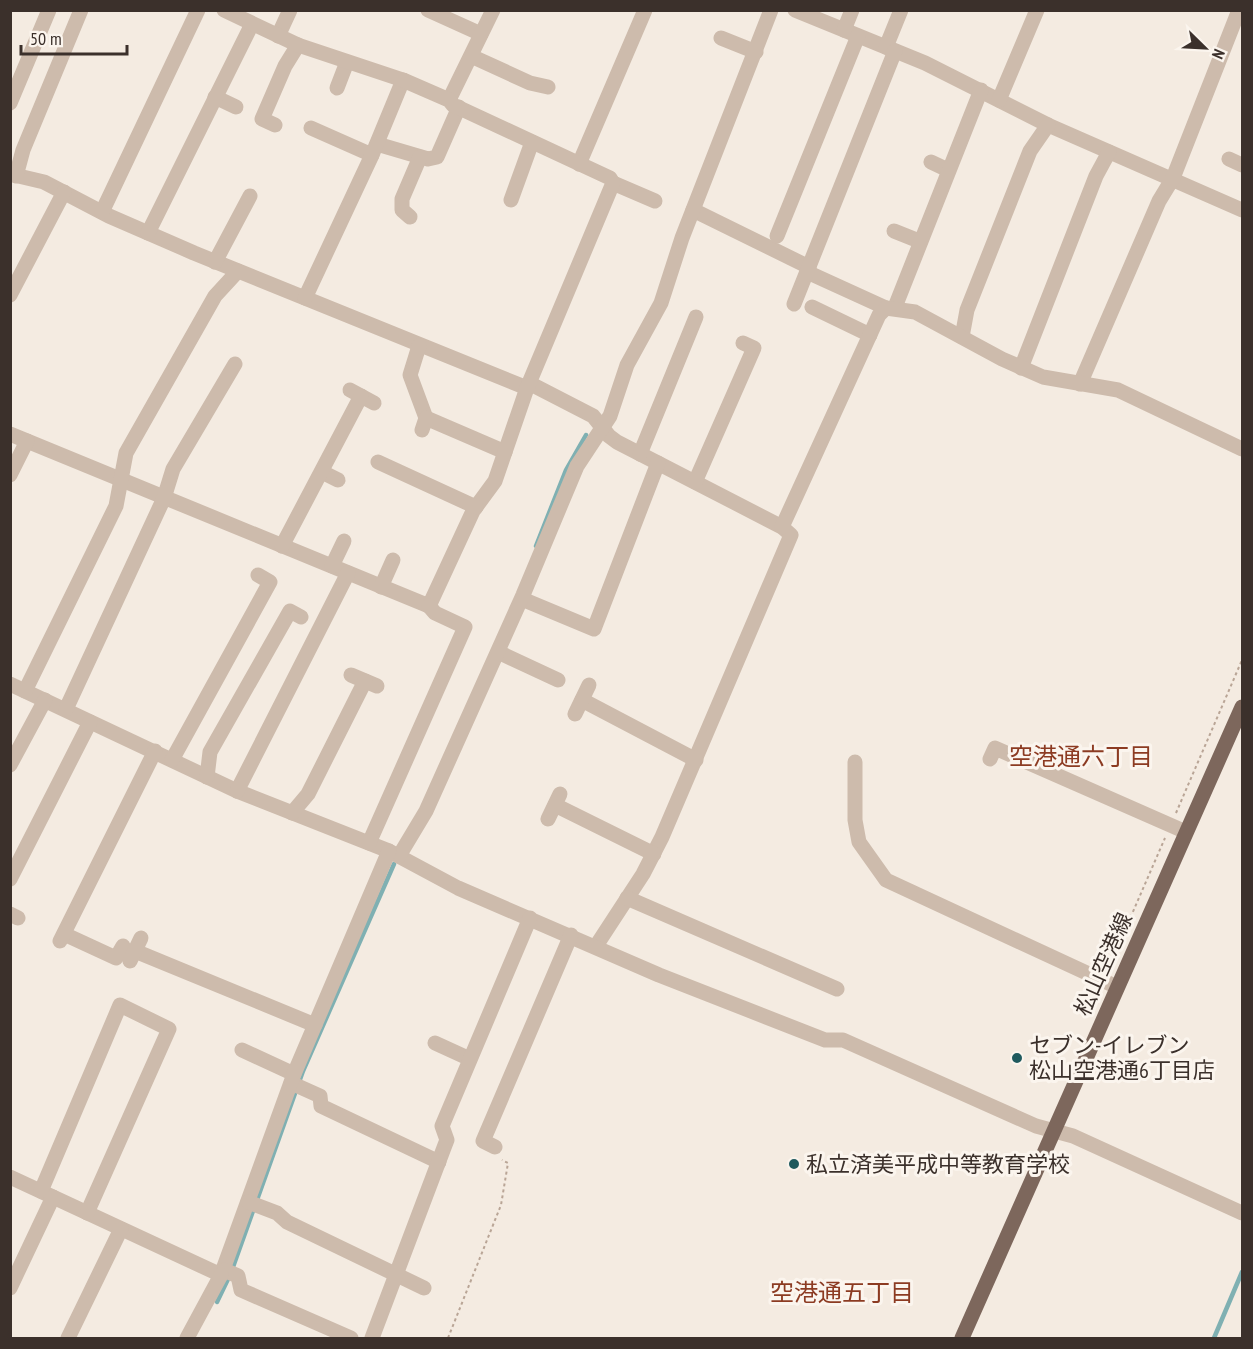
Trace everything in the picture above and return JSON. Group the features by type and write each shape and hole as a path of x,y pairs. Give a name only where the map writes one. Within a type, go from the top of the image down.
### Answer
{"main road":[{"name":"松山空港線","path":"962,1338 1242,707"}],"street":[{"path":"10,103 49,10"},
{"path":"81,10 22,150 14,175 44,182 148,233 419,346 528,385 593,416 617,442 782,527 791,535 654,854 596,946"},
{"path":"102,212 198,10"},
{"path":"224,10 298,45 403,80 610,178 613,183 655,201"},
{"path":"278,36 290,10"},
{"path":"428,10 482,34"},
{"path":"311,128 374,150 428,159 436,157 471,56 493,10"},
{"path":"579,164 645,10"},
{"path":"187,1338 223,1273 254,1204 315,1025 394,854 426,811 522,599 577,466 603,428 616,400 627,365 661,303 693,210 771,10"},
{"path":"795,10 891,49 981,90 1048,125 1242,210"},
{"path":"784,230 823,141 851,33 852,10"},
{"path":"795,304 891,49 901,10"},
{"path":"999,100 1037,10"},
{"path":"1080,384 1106,309 1136,241 1173,178 1193,107 1236,33 1239,10"},
{"path":"148,233 252,24"},
{"path":"721,38 756,52"},
{"path":"275,125 262,119 285,66 298,45"},
{"path":"471,56 530,83 548,87"},
{"path":"338,88 347,62"},
{"path":"304,298 374,150 403,80"},
{"path":"782,527 879,315 890,307 981,90"},
{"path":"216,97 236,107"},
{"path":"962,337 967,310 1030,151 1048,125"},
{"path":"511,200 532,142"},
{"path":"1021,368 1096,176 1109,152"},
{"path":"410,217 402,210 402,199 420,157"},
{"path":"931,162 948,170"},
{"path":"429,606 476,507 495,481 528,385 613,183"},
{"path":"10,296 64,192"},
{"path":"215,262 250,196"},
{"path":"693,210 808,270 890,307 915,312 1021,368 1043,376 1118,390 1242,448"},
{"path":"894,231 919,241"},
{"path":"26,691 51,624 84,555 116,506 119,480 126,453 215,296 238,271"},
{"path":"812,307 870,335"},
{"path":"640,454 696,317"},
{"path":"695,482 734,413 754,348 743,343"},
{"path":"419,346 410,375 424,424 505,452"},
{"path":"66,709 164,498 167,480 199,436 234,375"},
{"path":"282,546 362,396"},
{"path":"10,434 429,606 435,613 465,627 369,843"},
{"path":"10,475 27,441"},
{"path":"378,462 396,462 476,507"},
{"path":"522,599 594,629 658,463"},
{"path":"321,471 338,480"},
{"path":"332,566 344,541"},
{"path":"381,587 393,560"},
{"path":"237,791 348,573"},
{"path":"172,760 204,687 236,629 270,582 258,575"},
{"path":"207,777 210,752 235,723 271,661 290,612 301,617"},
{"path":"498,652 558,680"},
{"path":"292,813 331,766 364,680"},
{"path":"10,684 237,791 369,843 458,888 659,975 825,1040 843,1040 1242,1213"},
{"path":"589,685 579,707 696,760"},
{"path":"10,765 45,700"},
{"path":"10,879 90,722"},
{"path":"990,759 996,748 1046,762 1099,801 1186,832"},
{"path":"155,751 62,937 116,958 132,949 229,997 315,1025"},
{"path":"855,762 855,820 859,842 885,880 1117,987"},
{"path":"554,806 654,854"},
{"path":"627,898 692,934 763,966 817,988 837,989"},
{"path":"305,1308 371,1338 447,1140 442,1126 530,918"},
{"path":"496,1152 483,1141 571,935"},
{"path":"10,1288 120,1005 170,1029 87,1213"},
{"path":"435,1043 470,1059"},
{"path":"242,1050 320,1096 321,1106 439,1162"},
{"path":"11,1179 223,1273 238,1276 241,1290 351,1338"},
{"path":"254,1204 277,1213 287,1222 424,1288"},
{"path":"68,1338 121,1229"}],"path":[{"path":"448,1338 501,1205 508,1163 496,1152"}],"waterway":[{"path":"536,546 566,470 586,435"},
{"path":"233,1267 303,1071 394,864"},
{"path":"1214,1338 1242,1272"},
{"path":"217,1302 229,1277"}],"place":[{"name":"セブン-イレブン 松山空港通6丁目店","path":"1017,1058"},
{"name":"私立済美平成中等教育学校","path":"794,1164"}],"district":[{"name":"空港通六丁目","path":"1081,757"},
{"name":"空港通五丁目","path":"842,1293"}]}
